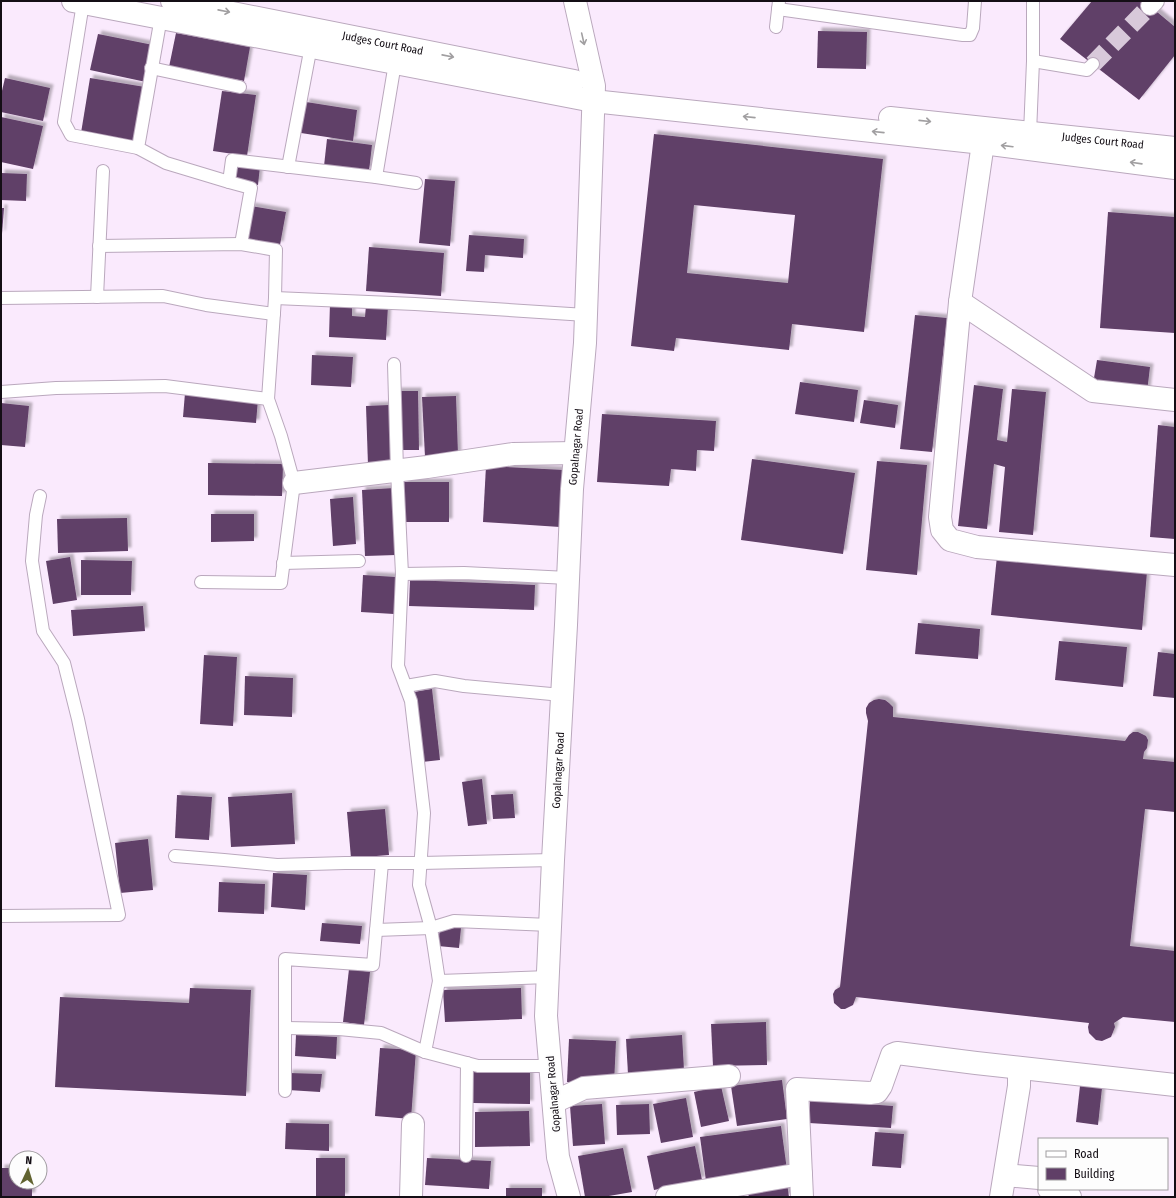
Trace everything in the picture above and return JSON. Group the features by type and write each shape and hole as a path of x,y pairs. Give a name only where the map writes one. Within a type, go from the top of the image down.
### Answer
{"main road":[{"name":"Gopalnagar Road","path":"569,1197 558,1157 546,1016 572,488 585,343 594,93 575,1"},
{"path":"78,2 167,9 311,46 395,62 594,93 1175,168"},
{"name":"Judges Court Road","path":"167,9 594,93 1030,133 1175,148"},
{"path":"983,143 960,302 940,516 942,530 950,540 976,547 1175,565"},
{"path":"960,302 1093,391 1175,400"},
{"path":"294,483 513,454 575,453"},
{"path":"802,1197 797,1089 870,1093 877,1092 881,1086 892,1055 897,1053 1175,1085"},
{"path":"1001,1197 1019,1086 1019,1068"},
{"path":"554,1102 584,1088 729,1076"},
{"path":"411,1197 413,1124"},
{"path":"667,1197 801,1174"},
{"path":"1005,1175 1038,1178"},
{"path":"1050,1190 1053,1194 1070,1197"}],"lane":[{"path":"776,27 779,5 970,35 974,28 975,1"},
{"path":"1030,133 1033,61 1033,1"},
{"path":"78,2 64,122 71,135 138,148 166,163 251,188 241,244"},
{"path":"138,148 151,68 167,9"},
{"path":"288,168 311,46"},
{"path":"1033,61 1087,70 1093,64"},
{"path":"376,177 395,62"},
{"path":"151,68 240,87"},
{"path":"229,182 232,160 416,183"},
{"path":"97,297 103,171"},
{"path":"99,246 241,244 276,250 275,298 268,399 281,436 294,483 281,583 201,582"},
{"path":"1,298 163,296 206,305 274,314"},
{"path":"275,298 415,304 586,315"},
{"path":"394,364 402,574 398,666 411,701 424,813 419,885 431,928 439,981 425,1052"},
{"path":"1,392 56,388 165,386 268,399"},
{"path":"1,916 119,915 80,725 64,663 43,631 32,561 36,515 40,496"},
{"path":"283,563 359,561"},
{"path":"402,574 464,573 568,578"},
{"path":"406,686 435,681 464,686 562,695"},
{"path":"174,856 277,866 345,863 553,860"},
{"path":"285,1090 285,959 373,965 382,863"},
{"path":"376,930 431,928 454,921 550,925"},
{"path":"439,981 548,977"},
{"path":"286,1028 339,1028 381,1033 425,1052 478,1066 551,1066"},
{"path":"466,1156 467,1063"}],"building":[{"path":"1092,1 1144,1 1175,27 1175,55 1139,100 1060,39"},
{"path":"818,31 867,32 866,69 817,68"},
{"path":"176,33 250,47 244,81 169,67"},
{"path":"98,34 153,45 146,82 90,70"},
{"path":"5,78 50,88 43,121 1,112 1,95"},
{"path":"90,78 145,87 136,142 81,133"},
{"path":"222,91 256,95 247,156 213,151"},
{"path":"306,102 357,110 353,141 301,133"},
{"path":"1,117 43,126 33,169 1,162"},
{"path":"654,134 883,159 864,332 792,324 789,350 676,338 674,351 631,346","holes":["694,205 795,215 788,283 687,273"]},
{"path":"327,139 372,145 369,171 324,166"},
{"path":"234,162 260,166 258,185 231,181"},
{"path":"1,173 27,174 26,201 1,200"},
{"path":"425,179 455,181 450,246 419,243"},
{"path":"251,206 286,212 280,245 245,239"},
{"path":"1,208 4,208 2,234 1,234"},
{"path":"1108,212 1175,217 1175,333 1100,328"},
{"path":"469,235 524,239 523,258 485,255 484,272 466,271"},
{"path":"369,247 444,253 441,296 366,291"},
{"path":"330,303 352,304 352,316 365,317 366,305 388,306 386,340 329,337"},
{"path":"915,315 947,318 932,452 900,449"},
{"path":"312,355 353,357 351,387 311,385"},
{"path":"1097,360 1150,367 1147,392 1093,384"},
{"path":"800,382 858,390 854,422 795,414"},
{"path":"974,385 1003,389 997,440 1007,442 1012,389 1046,392 1033,535 999,532 1005,467 994,464 987,529 958,526"},
{"path":"397,391 418,391 419,450 398,450"},
{"path":"185,393 258,399 256,423 183,417"},
{"path":"456,396 458,455 425,457 422,397"},
{"path":"864,400 898,405 895,428 860,423"},
{"path":"1,403 29,406 25,447 1,445"},
{"path":"389,405 391,464 368,465 366,406"},
{"path":"602,414 716,421 714,451 697,450 696,471 671,469 669,486 597,482"},
{"path":"1158,425 1175,427 1175,539 1150,537"},
{"path":"752,459 855,473 843,554 741,540"},
{"path":"877,461 927,465 917,575 866,570"},
{"path":"208,463 283,464 282,496 208,495"},
{"path":"486,466 564,470 560,527 483,522"},
{"path":"404,482 449,482 449,522 403,522"},
{"path":"394,488 396,555 365,556 362,490"},
{"path":"353,497 356,544 333,546 330,499"},
{"path":"211,514 254,514 254,541 211,542"},
{"path":"127,518 128,551 58,553 57,519"},
{"path":"997,556 1147,572 1142,630 991,615"},
{"path":"70,557 77,600 53,604 46,561"},
{"path":"81,560 132,561 131,595 81,595"},
{"path":"363,575 396,577 394,614 361,612"},
{"path":"410,580 535,585 534,610 409,606"},
{"path":"143,606 145,631 73,636 71,610"},
{"path":"918,623 980,629 978,659 915,654"},
{"path":"1059,641 1127,647 1123,687 1055,680"},
{"path":"1158,652 1175,654 1175,698 1153,696"},
{"path":"204,655 237,657 233,726 200,724"},
{"path":"245,676 293,678 292,717 244,715"},
{"path":"432,689 440,760 422,762 414,692"},
{"path":"879,699 885,700 893,707 893,717 1125,741 1133,732 1138,732 1146,736 1148,740 1143,759 1175,762 1175,812 1145,809 1130,946 1175,951 1175,1022 1123,1017 1114,1023 1115,1027 1111,1037 1102,1041 1096,1040 1089,1033 1089,1023 856,997 853,1005 845,1009 841,1009 834,1003 833,994 835,990 840,987 868,721 866,708 869,703"},
{"path":"482,779 487,824 468,826 462,782"},
{"path":"292,793 295,844 231,847 228,797"},
{"path":"513,794 515,818 493,819 491,795"},
{"path":"177,795 212,797 209,840 175,838"},
{"path":"385,809 389,855 351,858 347,812"},
{"path":"148,839 153,890 120,893 115,843"},
{"path":"273,873 307,875 305,910 271,907"},
{"path":"219,882 265,884 264,914 218,912"},
{"path":"322,923 362,926 360,944 320,941"},
{"path":"440,927 461,928 459,948 438,946"},
{"path":"349,969 370,972 364,1025 343,1022"},
{"path":"190,988 251,990 246,1096 55,1087 60,997 189,1003"},
{"path":"521,988 522,1019 445,1022 443,990"},
{"path":"766,1022 767,1065 713,1066 711,1024"},
{"path":"296,1035 337,1037 336,1059 295,1056"},
{"path":"682,1035 684,1070 628,1074 626,1039"},
{"path":"569,1039 616,1041 614,1084 567,1082"},
{"path":"380,1048 416,1050 411,1119 375,1116"},
{"path":"473,1070 530,1071 530,1104 473,1103"},
{"path":"289,1073 322,1074 320,1092 288,1090"},
{"path":"782,1080 787,1119 737,1126 731,1086"},
{"path":"721,1086 729,1121 701,1127 694,1092"},
{"path":"1080,1086 1102,1088 1098,1125 1076,1122"},
{"path":"686,1098 693,1137 661,1143 653,1104"},
{"path":"810,1100 893,1106 891,1128 809,1123"},
{"path":"602,1104 605,1144 573,1146 570,1106"},
{"path":"649,1104 650,1134 617,1135 616,1105"},
{"path":"529,1111 530,1146 475,1147 475,1112"},
{"path":"286,1123 329,1124 329,1151 285,1149"},
{"path":"781,1126 787,1170 706,1181 700,1137"},
{"path":"875,1132 904,1134 901,1168 872,1166"},
{"path":"695,1146 702,1180 654,1190 647,1156"},
{"path":"623,1148 632,1192 603,1197 585,1197 578,1156"},
{"path":"316,1158 345,1158 345,1197 316,1197"},
{"path":"427,1158 491,1161 489,1189 425,1185"},
{"path":"1,1168 8,1168 8,1190 32,1190 32,1196 1,1196"},
{"path":"787,1183 789,1197 749,1197 747,1190"},
{"path":"506,1188 542,1188 542,1197 506,1197"}],"tunnel":[{"path":"1093,64 1150,6"}]}
